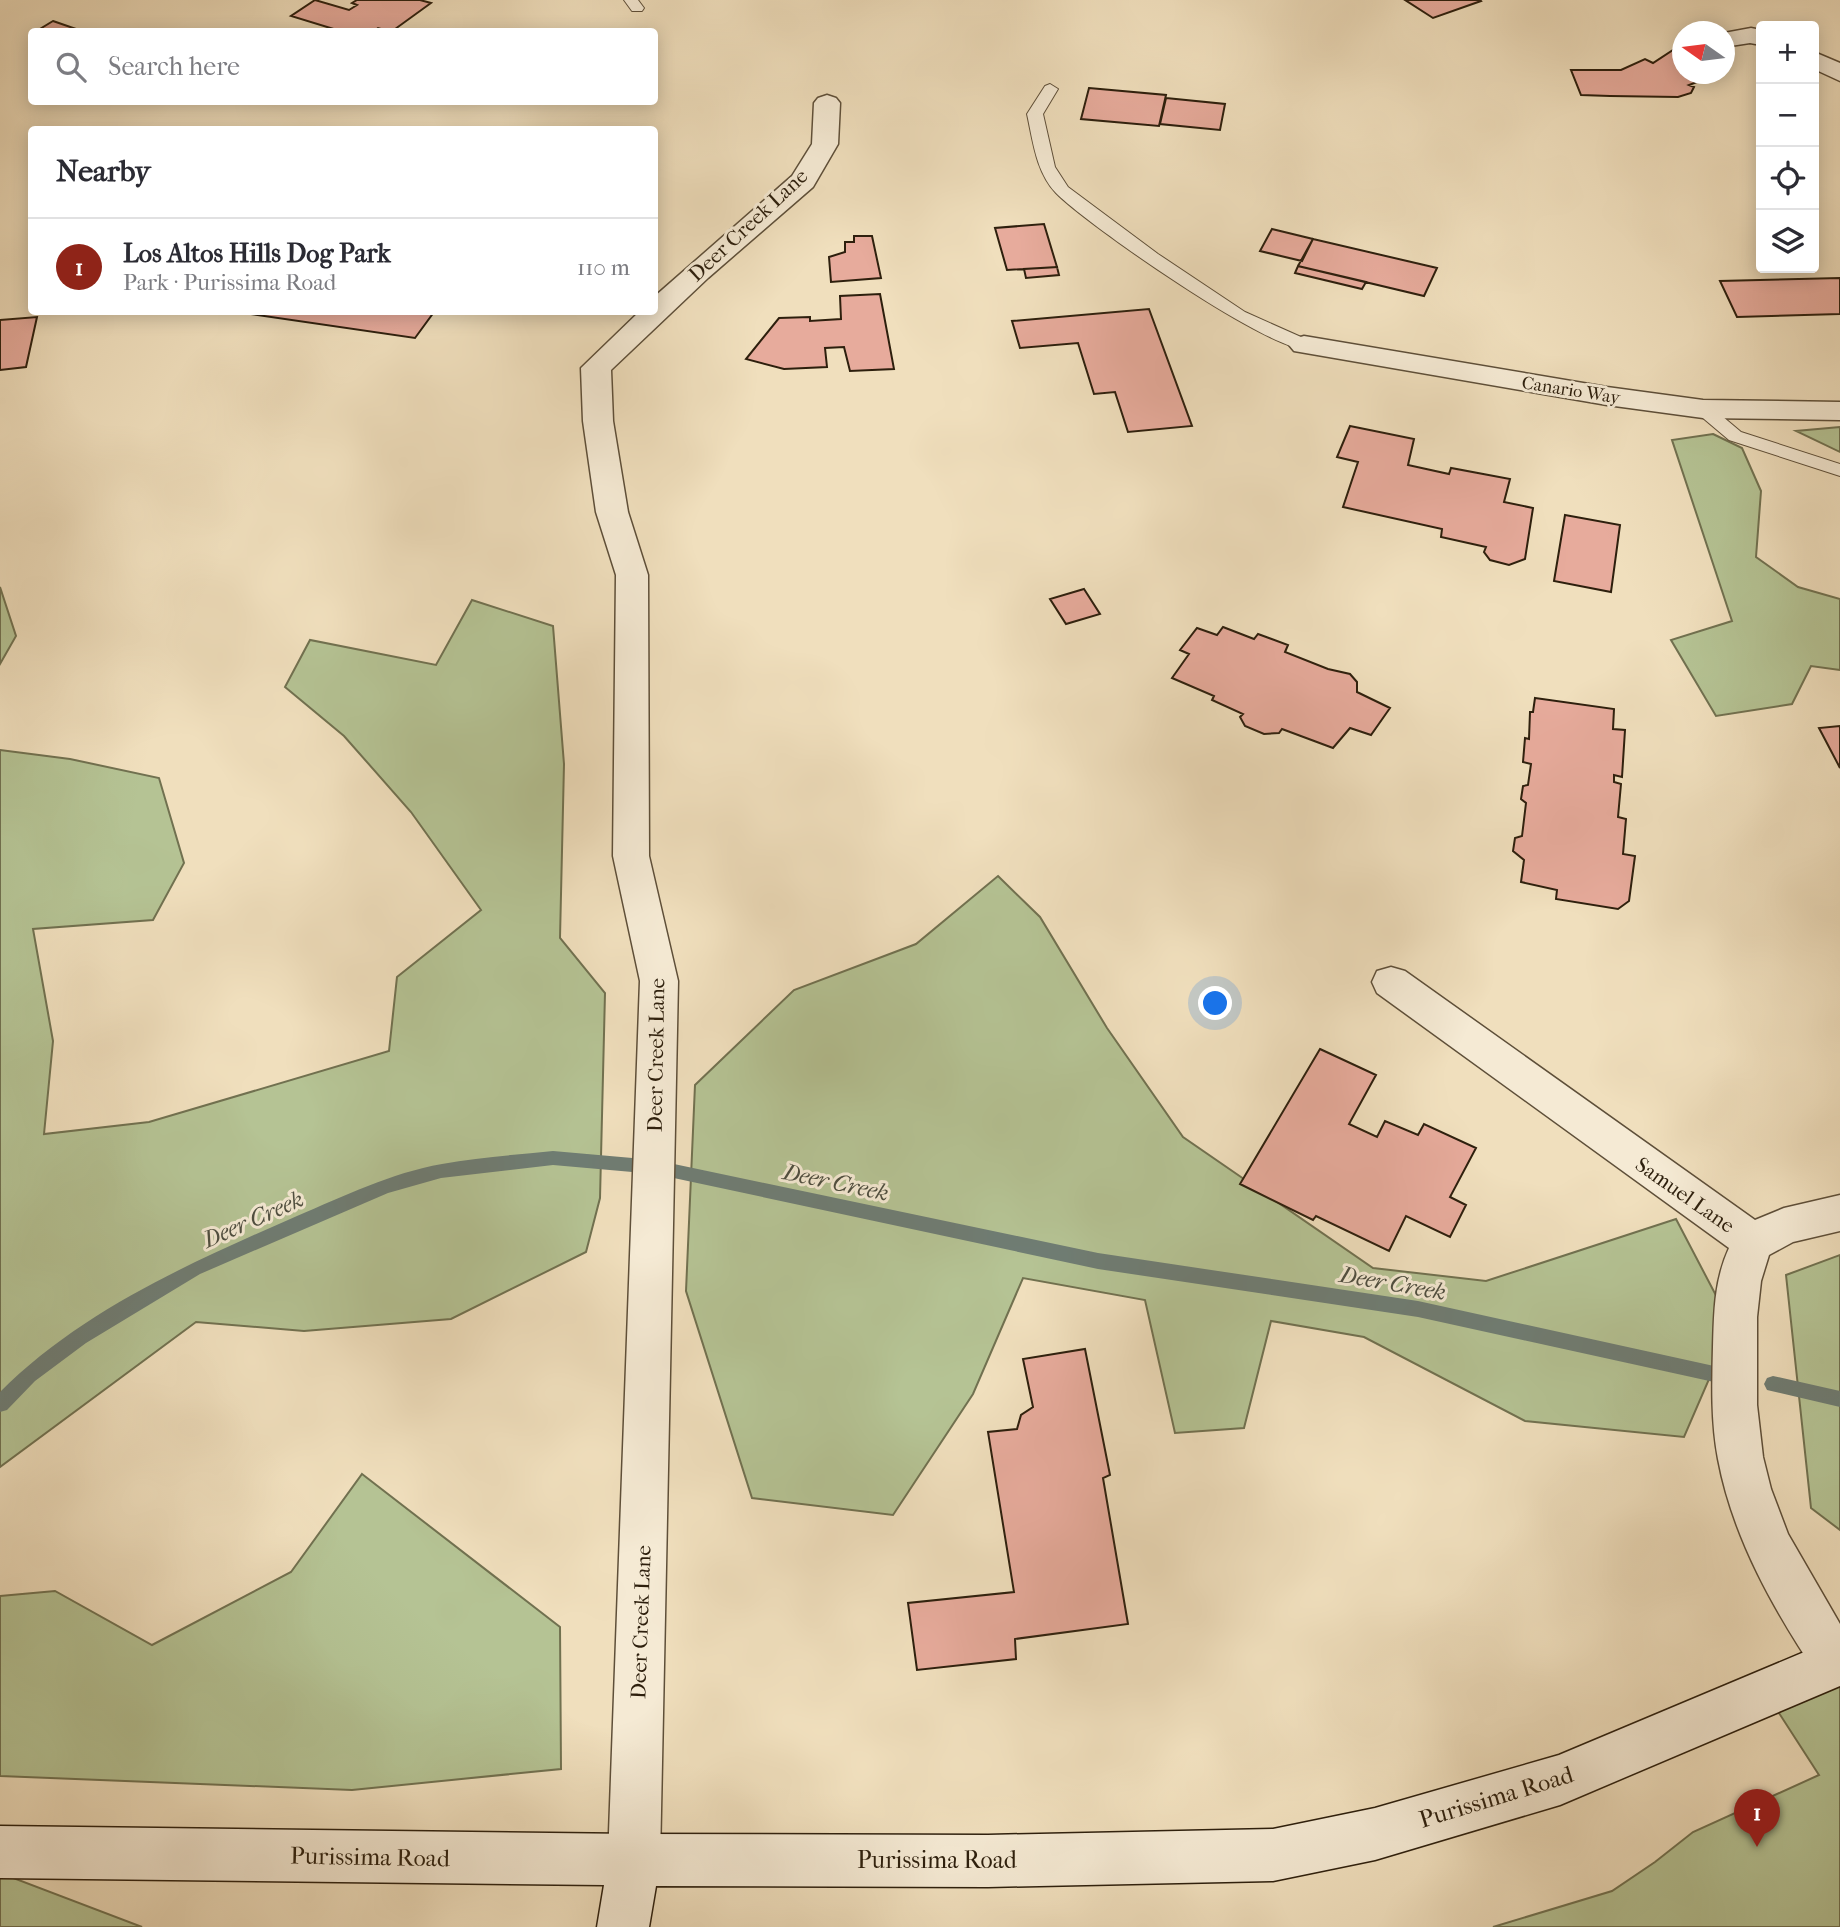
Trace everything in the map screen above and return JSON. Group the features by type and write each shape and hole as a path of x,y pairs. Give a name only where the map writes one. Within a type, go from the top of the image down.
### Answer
{"street":[{"path":"1735,39 1756,37"},
{"path":"1819,62 1840,73"},
{"name":"Deer Creek Lane","path":"658,309 803,180 825,144 827,103"},
{"name":"Deer Creek Lane","path":"624,1927 634,1860 659,981 631,856 632,575 612,512 598,421 596,368 652,315"},
{"name":"Canario Way","path":"1304,345 1607,396 1703,409 1840,411"},
{"name":"Samuel Lane","path":"1391,982 1753,1242 1740,1267 1735,1296 1736,1427 1750,1497 1774,1556 1804,1616 1838,1662"},
{"path":"1753,1242 1784,1226 1840,1213"},
{"name":"Purissima Road","path":"0,1852 634,1860 1001,1861 1273,1855 1375,1834 1560,1780 1838,1662"}],"lane":[{"path":"1050,89 1035,114 1047,167 1062,190 1152,258 1239,316 1304,345"},
{"path":"1703,409 1735,436 1840,470"}],"green space":[{"path":"1840,427 1840,452 1796,431"},
{"path":"1713,434 1742,448 1761,491 1756,557 1798,587 1840,599 1840,670 1811,666 1792,704 1716,716 1671,640 1732,621 1672,440"},
{"path":"0,587 16,636 0,664"},
{"path":"472,600 553,626 564,764 560,938 605,993 600,1198 586,1252 451,1319 304,1331 196,1322 0,1467 0,750 70,759 159,778 184,863 153,920 33,929 53,1041 44,1134 149,1122 389,1051 397,977 481,910 411,812 344,736 285,687 310,640 436,665"},
{"path":"998,876 1040,917 1107,1028 1183,1137 1373,1268 1486,1281 1676,1219 1732,1326 1684,1437 1525,1421 1364,1337 1271,1321 1244,1428 1175,1433 1145,1300 1023,1278 973,1394 893,1515 752,1498 686,1291 695,1085 794,990 916,944"},
{"path":"1840,1255 1840,1530 1811,1508 1786,1275"},
{"path":"362,1474 560,1627 561,1769 352,1790 0,1776 0,1596 55,1591 152,1645 291,1572"},
{"path":"1840,1681 1840,1927 1493,1927 1612,1891 1693,1832 1819,1775 1768,1696"},
{"path":"0,1873 142,1927 0,1927"}],"building":[{"path":"315,0 349,10 357,5 352,3 357,0 420,0 431,3 397,28 330,28 291,16"},
{"path":"1405,0 1480,0 1481,1 1433,18"},
{"path":"53,21 73,28 42,28"},
{"path":"1672,51 1672,84 1692,84 1689,85 1694,87 1691,93 1678,97 1581,95 1571,70 1621,70 1645,59 1653,63"},
{"path":"1089,88 1166,95 1159,126 1081,119"},
{"path":"1166,98 1225,104 1220,130 1160,124"},
{"path":"1044,224 1057,267 1007,270 995,228"},
{"path":"1272,229 1313,239 1302,261 1260,251"},
{"path":"854,236 872,236 881,278 831,282 829,257 845,252 845,242 854,242"},
{"path":"1313,239 1437,268 1424,296 1298,266"},
{"path":"1298,266 1366,282 1362,289 1295,273"},
{"path":"1057,267 1059,275 1026,278 1024,269"},
{"path":"1840,278 1840,314 1737,317 1720,281"},
{"path":"880,294 894,369 850,371 844,347 825,348 827,367 784,369 746,359 779,318 810,317 810,321 841,319 840,296"},
{"path":"1149,309 1192,426 1128,432 1115,392 1094,394 1078,343 1020,348 1012,321"},
{"path":"258,315 432,315 415,338"},
{"path":"37,317 26,367 0,370 0,320"},
{"path":"1350,426 1414,439 1408,465 1449,474 1451,468 1510,479 1504,502 1533,508 1525,559 1509,565 1490,560 1484,552 1486,547 1441,537 1442,529 1343,507 1358,462 1337,457"},
{"path":"1565,515 1620,525 1611,592 1554,581"},
{"path":"1084,589 1100,614 1066,624 1050,599"},
{"path":"1223,627 1254,639 1258,634 1288,645 1285,652 1328,669 1350,674 1357,682 1357,692 1390,708 1371,735 1350,728 1333,748 1282,729 1279,733 1264,734 1245,726 1240,717 1243,714 1212,700 1214,696 1172,678 1189,654 1180,650 1197,628 1217,635"},
{"path":"1535,698 1614,709 1613,729 1625,730 1622,777 1614,775 1614,782 1621,784 1618,817 1626,819 1623,854 1635,856 1629,901 1618,909 1556,899 1557,890 1521,882 1524,860 1513,851 1515,838 1522,836 1526,803 1521,799 1523,786 1528,785 1531,764 1523,762 1525,738 1529,739 1530,712 1533,712"},
{"path":"1840,726 1840,768 1819,728"},
{"path":"1320,1049 1376,1075 1349,1124 1377,1137 1385,1121 1418,1135 1424,1124 1476,1148 1450,1197 1466,1205 1450,1237 1406,1216 1389,1251 1316,1216 1313,1220 1240,1184"},
{"path":"1085,1349 1110,1475 1103,1478 1128,1624 1015,1639 1016,1659 917,1670 908,1603 1014,1592 988,1432 1017,1429 1021,1415 1033,1407 1023,1359"}],"waterway":[{"name":"Deer Creek","path":"0,1404 29,1375 80,1337 194,1269 385,1186 441,1171 553,1158 655,1167 1098,1261 1418,1309 1714,1374"},
{"name":"Deer Creek","path":"1773,1384 1840,1399"}],"place":[{"name":"Los Altos Hills Dog Park","path":"1757,1847"}]}
